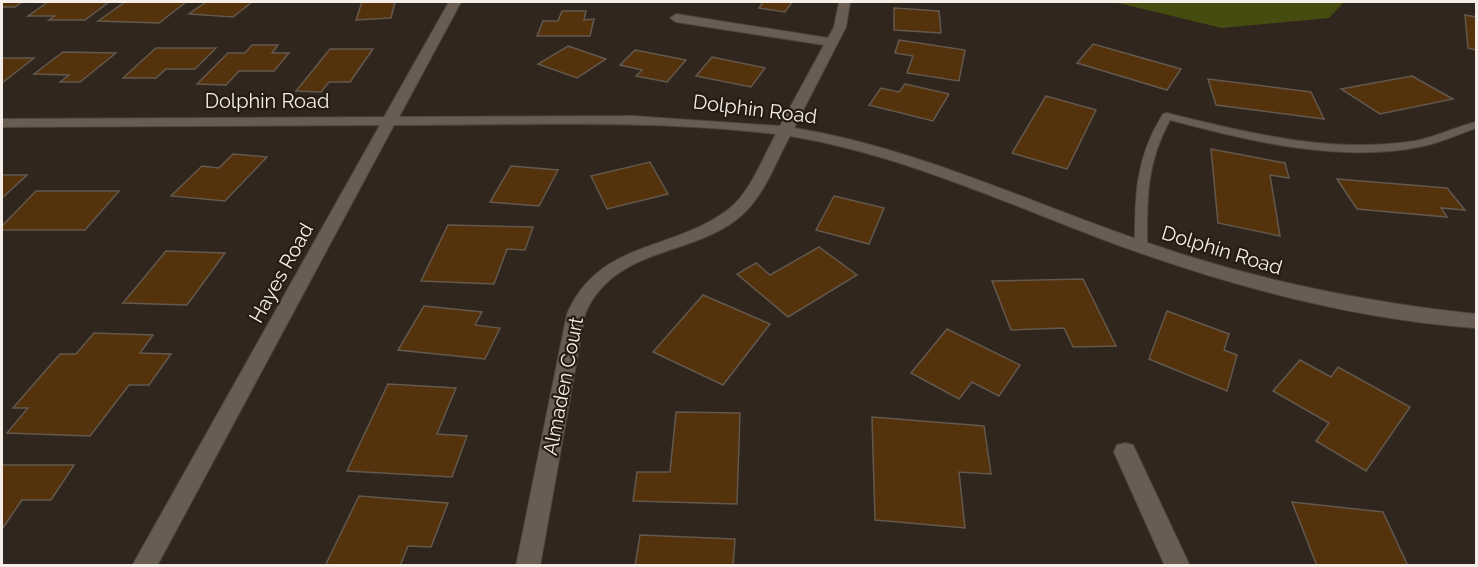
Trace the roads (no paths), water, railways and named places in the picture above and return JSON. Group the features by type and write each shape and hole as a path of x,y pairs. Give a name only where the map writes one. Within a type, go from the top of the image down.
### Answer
{"street":[{"name":"Hayes Road","path":"144,566 455,2"},
{"name":"Almaden Court","path":"528,566 576,314 584,295 610,270 642,253 701,232 737,211 754,189 782,131 840,27 845,2"},
{"path":"676,18 832,42"},
{"name":"Dolphin Road","path":"2,123 690,122 782,131 848,143 898,157 1141,247 1223,274 1318,299 1398,314 1476,321"},
{"path":"1125,452 1178,566"}],"lane":[{"path":"1141,247 1141,177 1149,146 1167,116 1241,135 1306,145 1367,148 1416,144 1476,125"}]}
